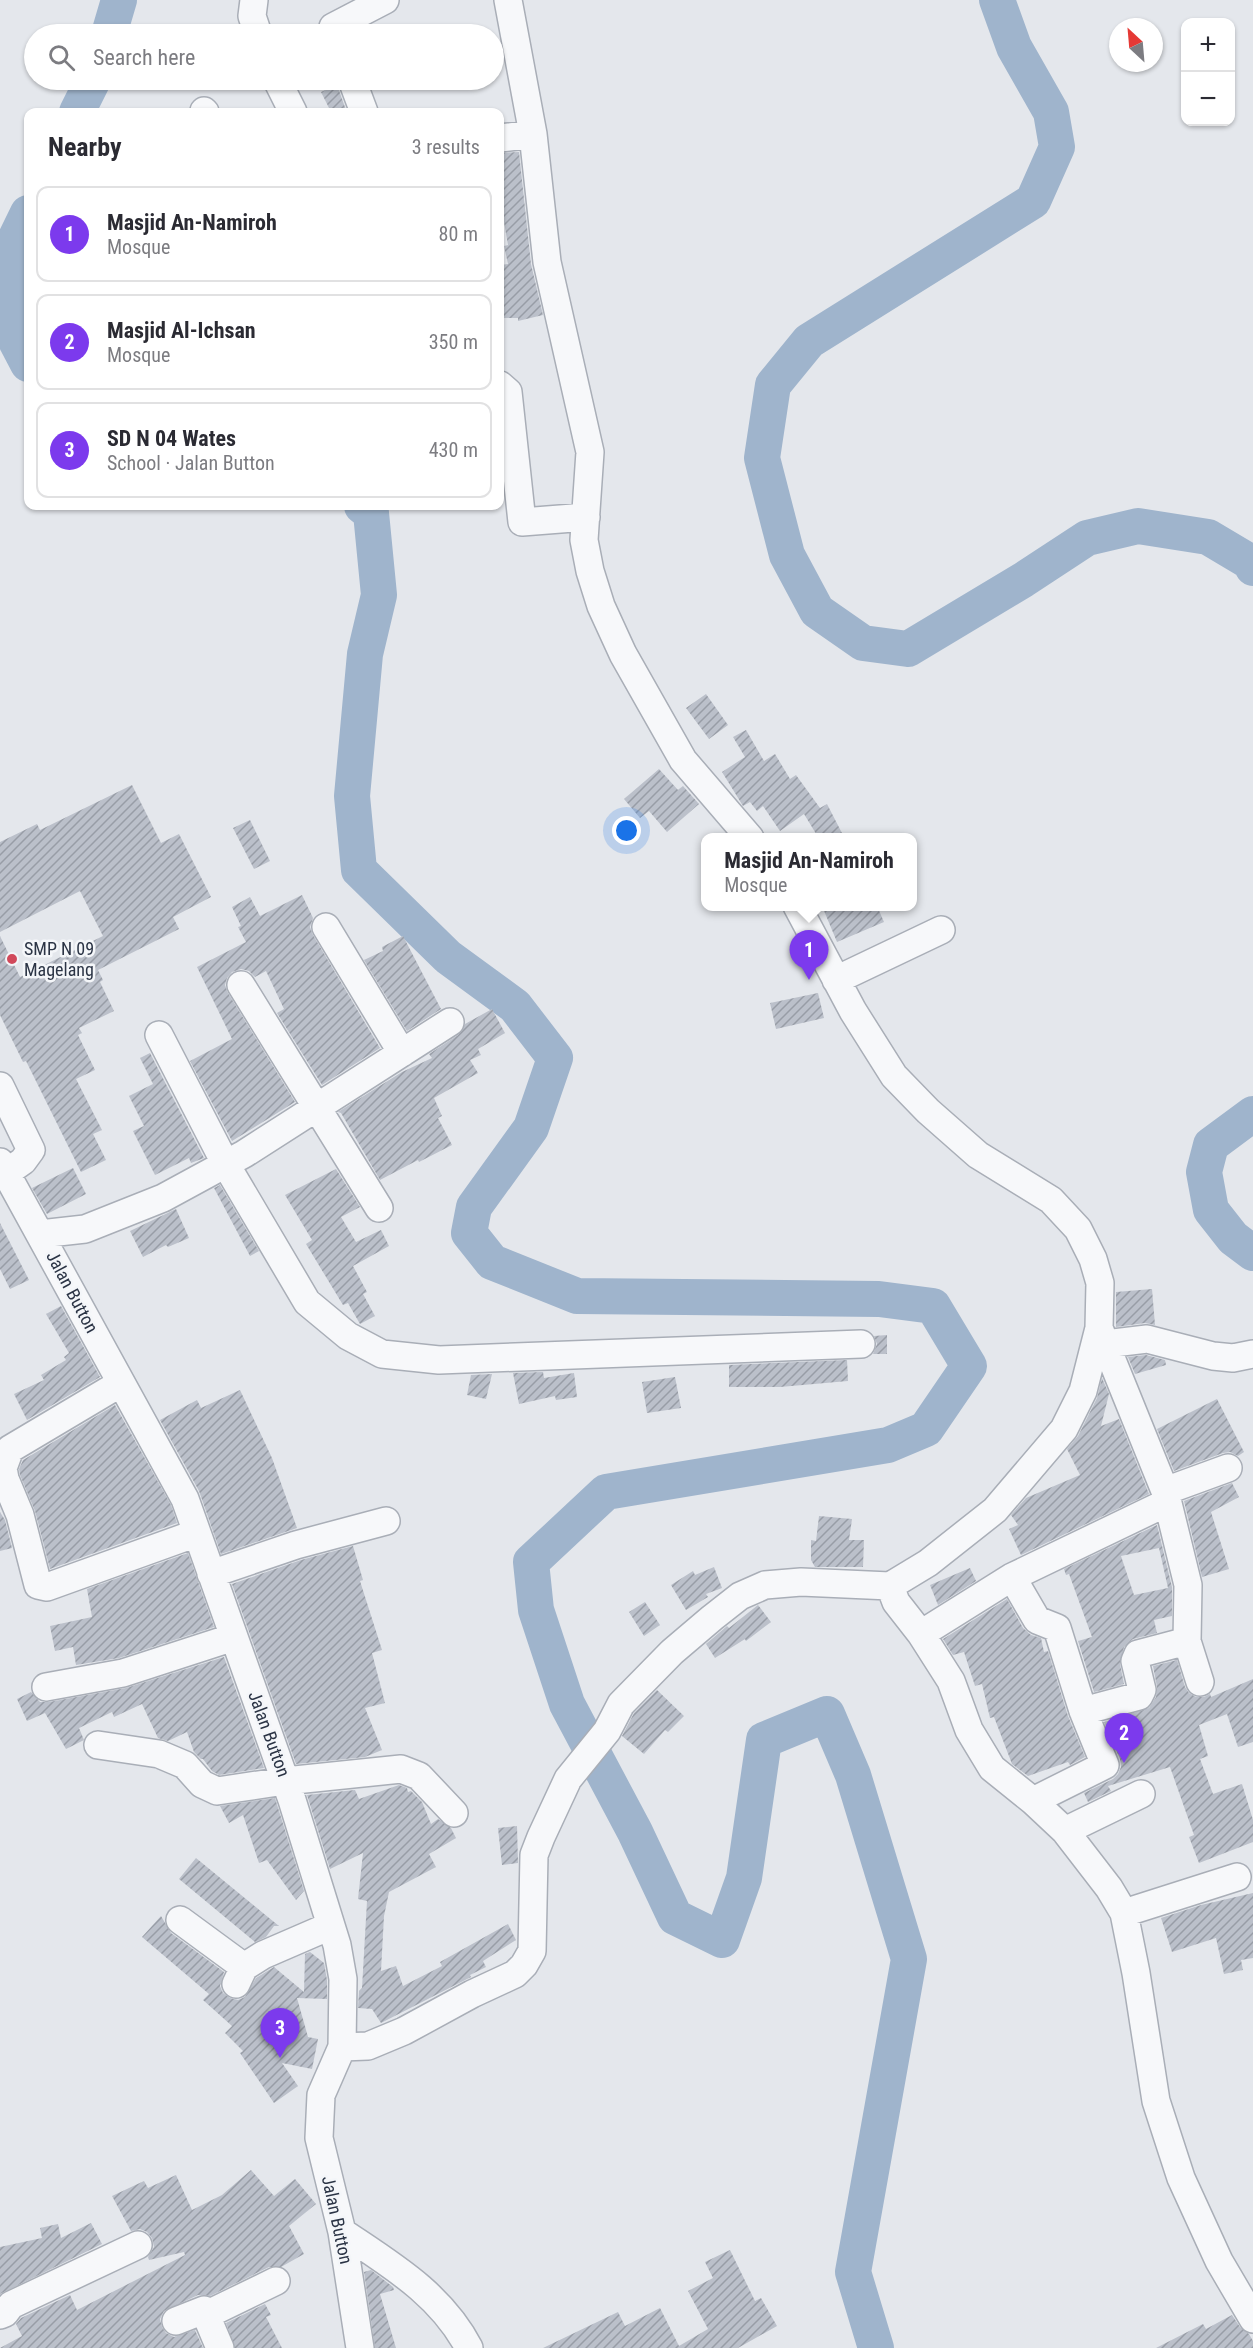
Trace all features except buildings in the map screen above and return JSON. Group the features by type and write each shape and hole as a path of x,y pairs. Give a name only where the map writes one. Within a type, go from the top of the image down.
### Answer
{"street":[{"path":"254,0 252,16 255,24"},
{"path":"343,24 385,0"},
{"path":"508,0 533,134 547,262 590,452 584,540 590,571 601,606 623,654 683,760 747,833"},
{"path":"282,90 291,108"},
{"path":"356,90 362,108"},
{"path":"504,138 533,134"},
{"path":"504,388 508,392 522,522 586,517"},
{"path":"800,911 853,1011 894,1076 928,1111 978,1155 1051,1200 1078,1229 1100,1283 1102,1336 1167,1496 1188,1585 1187,1641 1200,1682"},
{"path":"326,927 402,1053"},
{"path":"836,980 941,930"},
{"path":"241,985 379,1208"},
{"path":"40,1234 85,1229 163,1198 244,1154 450,1022"},
{"path":"159,1035 225,1163 307,1302 348,1336 382,1354 439,1360 861,1344"},
{"path":"0,1086 31,1150 23,1161 3,1168"},
{"name":"Jalan Button","path":"3,1168 185,1499 285,1781 330,1926 341,1963 342,2047 321,2095 318,2120 319,2138 342,2232 360,2348"},
{"path":"58,1266 85,1229"},
{"path":"1102,1336 1147,1339 1214,1356 1233,1358 1253,1354"},
{"path":"342,2047 368,2046 404,2031 515,1974 524,1965 531,1951 534,1855 568,1779 607,1731 621,1704 672,1652 740,1596 765,1585 801,1582 890,1586 928,1563 996,1510 1064,1429 1083,1391 1102,1336"},
{"path":"121,1383 10,1449 3,1468 5,1479 20,1515 38,1585 47,1587 197,1533"},
{"path":"921,1634 1012,1577 1167,1496 1228,1468"},
{"path":"211,1574 296,1545 386,1521"},
{"path":"1012,1577 1037,1620 1057,1628 1083,1711 1105,1765 1033,1801"},
{"path":"890,1586 903,1612 921,1634 951,1681 969,1730 992,1768 1033,1801 1065,1831 1109,1888 1124,1913 1160,2112 1180,2178 1220,2261 1253,2319"},
{"path":"46,1687 123,1673 234,1636"},
{"path":"1083,1711 1140,1695 1142,1690 1135,1661 1138,1654 1187,1641"},
{"path":"98,1745 159,1754 185,1765 202,1784 218,1791 285,1781 401,1770 419,1776 454,1813"},
{"path":"1065,1831 1141,1794"},
{"path":"1124,1913 1238,1877"},
{"path":"180,1920 240,1975 263,1955 330,1926"},
{"path":"342,2232 420,2286 454,2321 469,2348"},
{"path":"0,2315 5,2313 11,2305 138,2245"},
{"path":"206,2315 276,2280"},
{"path":"176,2320 204,2310 220,2348"}],"waterway":[{"path":"112,24 119,0"},
{"path":"997,0 1014,47 1051,112 1057,147 1033,201 809,341 773,385 762,458 787,555 817,611 863,643 908,649 1023,580 1087,538 1138,526 1208,537 1250,562 1253,568"},
{"path":"79,108 88,90"},
{"path":"24,221 6,258 17,343 24,356"},
{"path":"367,510 371,513 379,595 365,654 352,796 359,870 448,957 515,1006 555,1058 531,1128 474,1207 469,1233 492,1262 577,1296 879,1299 933,1306 969,1366 926,1429 888,1445 606,1492 531,1562 536,1610 567,1704 635,1832 675,1917 722,1940 744,1878 764,1740 827,1714 853,1775 909,1959 853,2272 876,2348"},
{"path":"1253,1114 1211,1145 1204,1172 1211,1210 1233,1238 1253,1253"}],"place":[{"name":"SMP N 09 Magelang","path":"12,959"},
{"name":"Masjid An-Namiroh","path":"809,980"},
{"name":"Masjid Al-Ichsan","path":"1124,1763"},
{"name":"SD N 04 Wates","path":"280,2058"}]}
